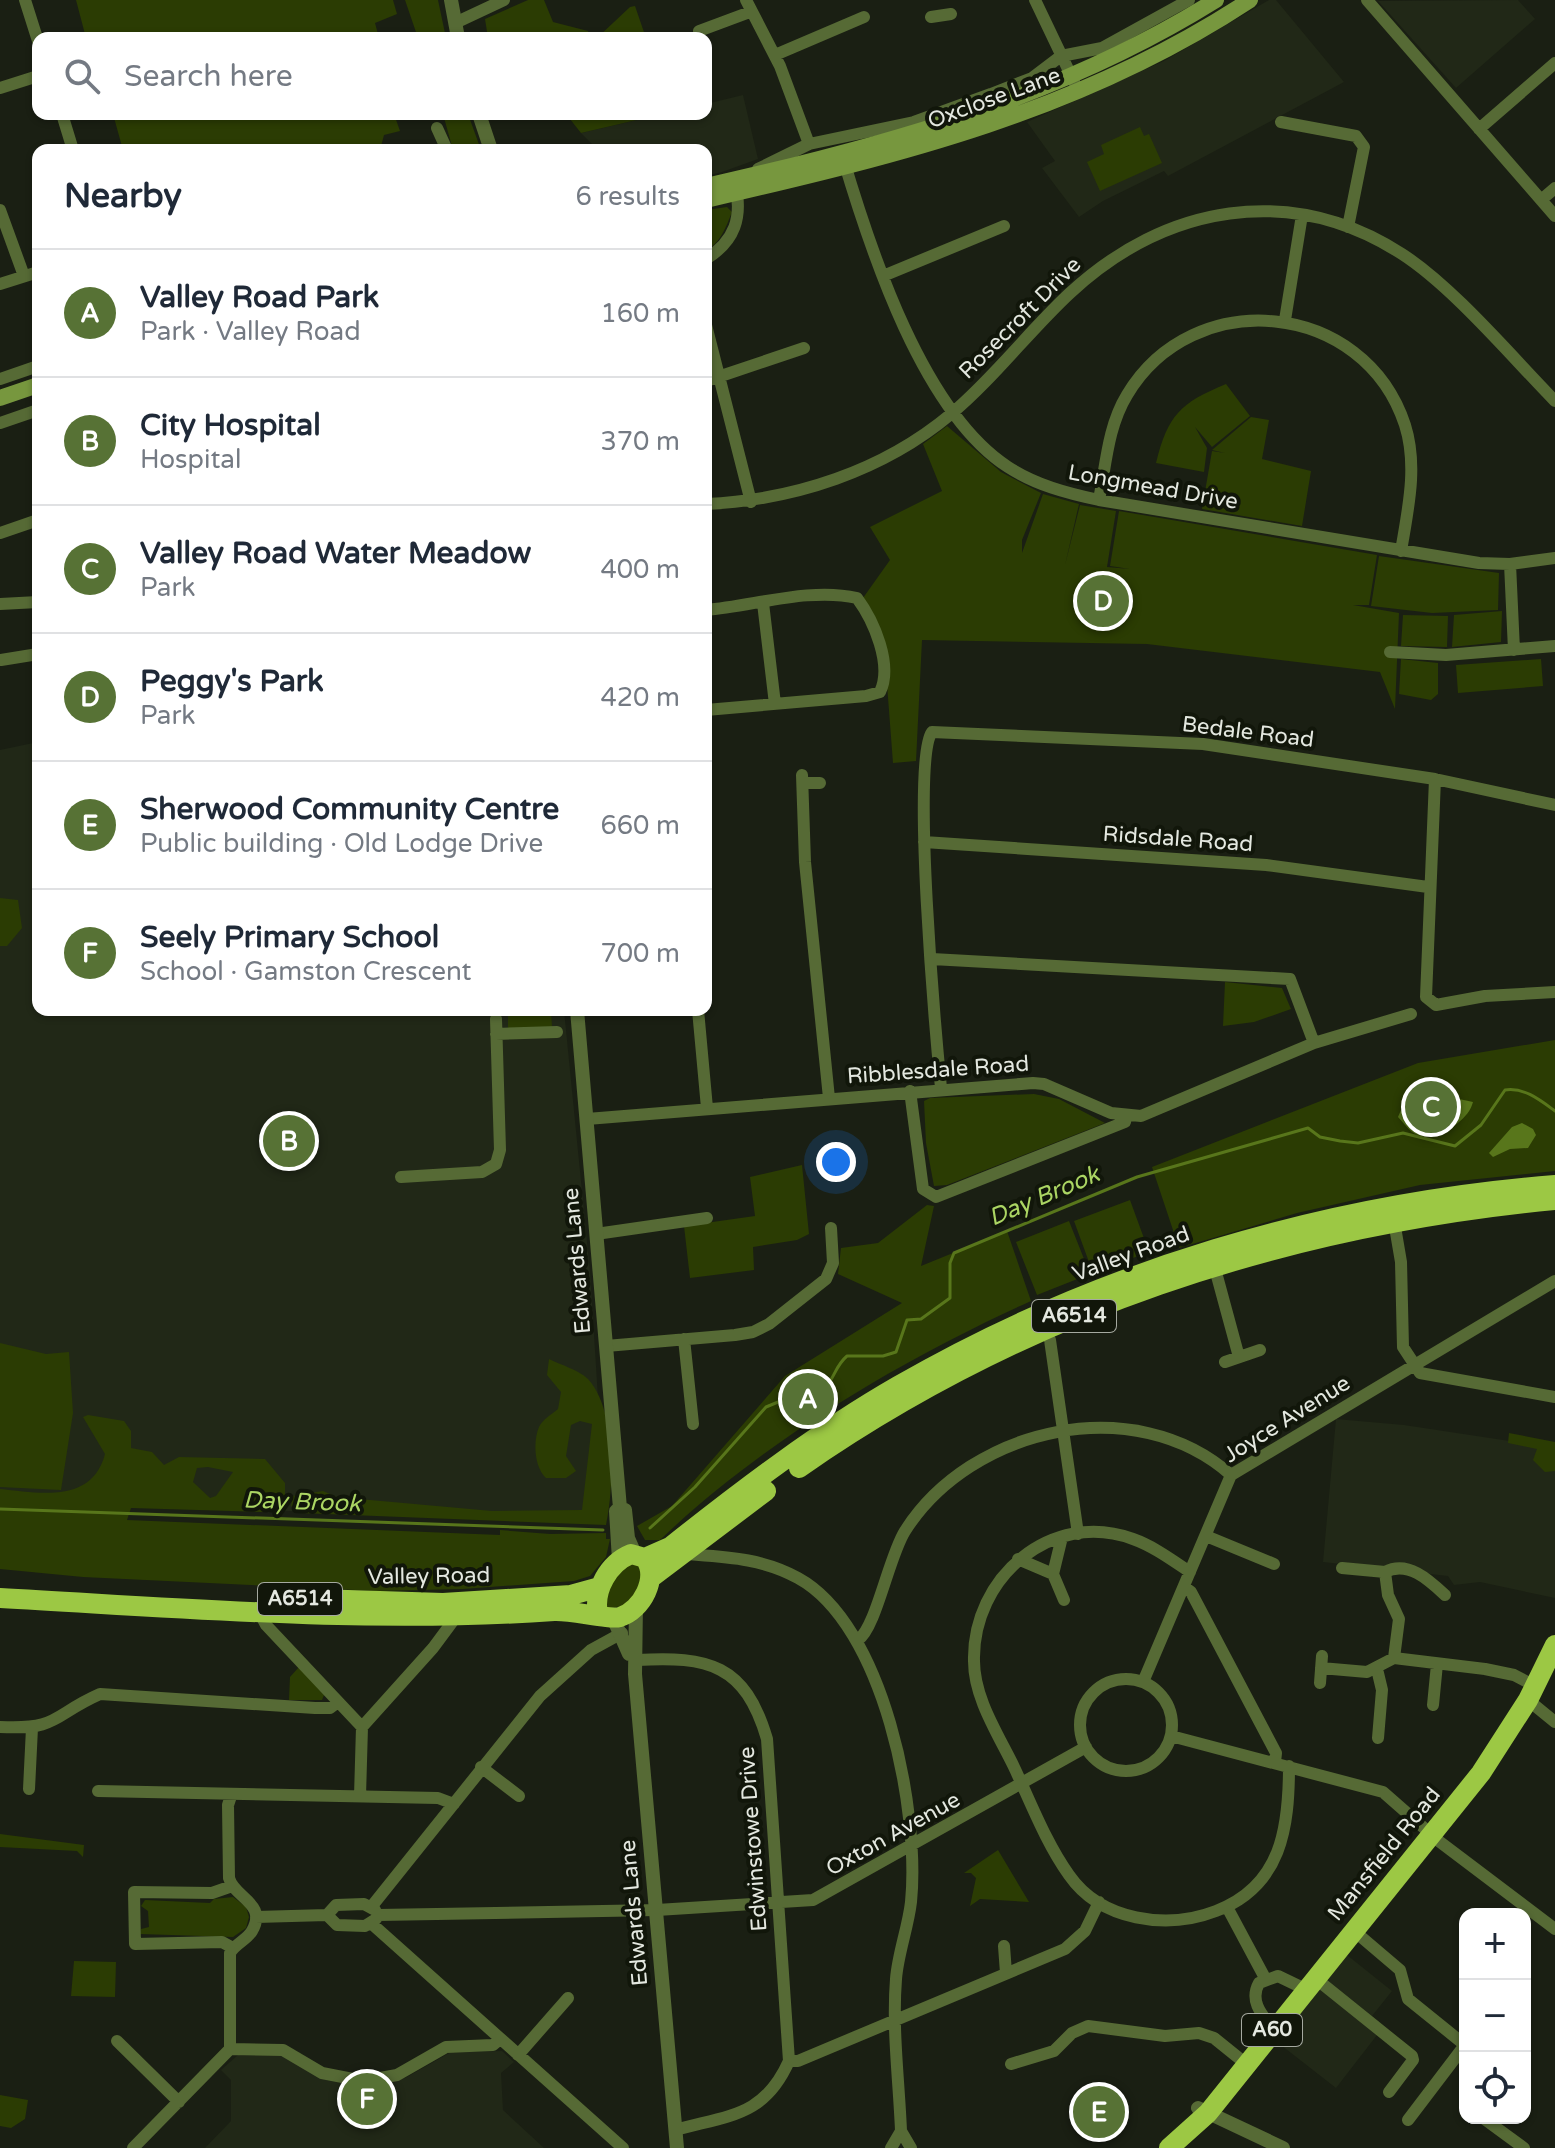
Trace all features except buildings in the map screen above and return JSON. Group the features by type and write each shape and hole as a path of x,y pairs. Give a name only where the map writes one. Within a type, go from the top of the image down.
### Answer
{"highway":[{"name":"Valley Road","path":"638,1562 670,1547 796,1453 899,1385 1029,1319 1140,1275 1393,1214 1555,1185"},
{"name":"Valley Road","path":"1393,1214 1555,1200"},
{"name":"Valley Road","path":"638,1562 686,1554 777,1483 878,1415 963,1367 1043,1329 1212,1258"},
{"name":"A6514","path":"600,1587 638,1562"},
{"name":"A6514","path":"636,1605 638,1562"},
{"name":"Valley Road","path":"0,1585 456,1617 558,1610 611,1621"},
{"name":"Valley Road","path":"0,1598 257,1604 443,1603 571,1595 600,1587"},
{"path":"600,1587 611,1621 636,1605"},
{"name":"Mansfield Road","path":"1174,2143 1245,2063 1481,1773 1532,1693 1555,1645"}],"main road":[{"name":"Oxclose Lane","path":"1074,83 1216,0"},
{"name":"Oxclose Lane","path":"724,187 844,161 1074,83 1175,45 1250,0"},
{"path":"0,398 32,387"}],"street":[{"path":"25,0 35,32"},
{"path":"451,0 457,32"},
{"path":"455,23 504,0"},
{"path":"940,0 941,16"},
{"path":"1035,0 1074,83"},
{"name":"Oxclose Lane","path":"724,187 809,144 941,114 1032,78 1061,56 1102,48 1189,0"},
{"path":"1367,0 1555,216"},
{"path":"699,31 748,6 775,55 809,144"},
{"path":"775,55 864,17"},
{"path":"1479,129 1555,63"},
{"path":"0,88 32,78"},
{"path":"64,120 71,144"},
{"path":"481,120 489,144"},
{"path":"1281,122 1356,136 1362,140 1364,147 1348,227"},
{"path":"437,128 444,144"},
{"name":"Longmead Drive","path":"844,161 883,276 951,414 977,443 1016,472 1061,492 1099,500 1401,551 1479,563 1510,564 1555,558"},
{"path":"712,255 719,251 736,226 740,213 724,187"},
{"path":"1541,200 1555,188"},
{"path":"0,210 24,276"},
{"name":"Rosecroft Drive","path":"712,504 751,502 854,473 906,445 951,414 1069,293 1106,261 1143,238 1182,223 1222,214 1269,211 1302,215 1376,238 1430,275 1555,401"},
{"path":"1285,320 1302,215"},
{"path":"883,276 1004,226"},
{"path":"0,284 32,274"},
{"path":"1099,500 1117,414 1141,374 1165,351 1191,334 1252,319 1285,320 1330,336 1352,350 1381,380 1399,410 1412,462 1401,551"},
{"path":"751,502 713,380 804,348"},
{"path":"0,379 32,368"},
{"path":"0,423 32,412"},
{"path":"0,533 32,522"},
{"path":"1510,564 1514,650"},
{"path":"712,609 839,596 857,598 883,655 884,683 875,695 712,709"},
{"path":"0,604 32,602"},
{"path":"763,603 775,704"},
{"path":"1390,652 1446,655 1555,646"},
{"path":"1,660 32,655"},
{"name":"Bedale Road","path":"924,842 926,748 932,732 1203,744 1435,779 1555,805"},
{"path":"820,783 802,779 805,862 829,1098"},
{"path":"1435,779 1424,991 1429,1002 1436,1005 1485,996 1555,992"},
{"path":"924,842 941,1088"},
{"name":"Ridsdale Road","path":"924,842 1266,865 1428,887"},
{"path":"932,959 1290,979 1314,1043"},
{"path":"910,1091 923,1189 936,1197 1125,1122 1126,1117 1141,1116 1177,1104 1314,1043 1411,1014"},
{"name":"Edwards Lane","path":"578,1016 620,1508 616,1511 638,1562"},
{"path":"699,1016 707,1108"},
{"path":"401,1177 482,1172 496,1164 500,1150 496,1019"},
{"path":"496,1034 557,1032"},
{"name":"Ribblesdale Road","path":"587,1119 941,1088 1044,1084 1126,1117"},
{"path":"1393,1214 1401,1262 1400,1332 1403,1347 1420,1373 1555,1397"},
{"path":"596,1234 707,1218"},
{"path":"606,1346 753,1332 769,1324 826,1279 833,1263 827,1236"},
{"path":"1212,1258 1239,1357"},
{"name":"Joyce Avenue","path":"1143,1682 1231,1475 1555,1281"},
{"path":"1043,1329 1050,1340 1078,1534"},
{"path":"684,1339 688,1418"},
{"path":"1225,1362 1260,1350"},
{"path":"858,1640 869,1630 896,1546 923,1506 957,1475 999,1449 1063,1430 1113,1429 1149,1436 1195,1452 1231,1475"},
{"path":"1190,1572 1131,1538 1078,1534 1038,1545 1018,1559 992,1588 975,1635 973,1663 984,1706 1022,1785 1070,1877 1099,1902 1138,1919 1175,1922 1227,1907 1254,1886 1274,1862 1289,1818 1289,1766"},
{"path":"1206,1536 1274,1564"},
{"path":"1062,1537 1053,1574 1064,1600"},
{"path":"686,1554 754,1560 798,1578 838,1611 858,1640 885,1710 900,1769 912,1847 911,1903 896,1980 901,2131 911,2148"},
{"path":"1018,1559 1053,1574"},
{"path":"1342,1568 1421,1573 1445,1595"},
{"path":"1385,1572 1388,1595 1399,1619 1394,1658"},
{"path":"1184,1587 1191,1592 1241,1684 1276,1753 1275,1762"},
{"path":"257,1604 266,1625 362,1727"},
{"name":"Edwards Lane","path":"636,1605 636,1667 677,2148"},
{"path":"360,1796 362,1727 433,1648 456,1617"},
{"path":"327,1915 337,1925 374,1915 481,1767 540,1696 591,1650 611,1621"},
{"name":"Edwards Lane","path":"611,1621 636,1667"},
{"path":"1320,1683 1322,1662 1355,1673 1377,1669 1394,1658 1514,1675 1555,1722"},
{"name":"Edwinstowe Drive","path":"636,1667 698,1660 735,1679 750,1695 767,1739 789,2061"},
{"path":"1433,1705 1437,1664"},
{"path":"1377,1669 1382,1690 1378,1738"},
{"path":"1117,1680 1143,1682 1167,1704 1171,1736 1157,1759 1132,1771 1105,1766 1086,1747 1080,1725 1081,1714 1093,1693 1117,1680"},
{"path":"0,1727 48,1725 100,1694 315,1708 330,1708 338,1702"},
{"path":"29,1789 32,1728"},
{"path":"1171,1736 1383,1792 1555,1929"},
{"name":"Oxton Avenue","path":"374,1915 657,1910 778,1902 827,1895 1086,1747"},
{"path":"481,1767 519,1796"},
{"path":"98,1791 438,1798 454,1804"},
{"path":"133,2148 230,2049 229,1960 233,1948 251,1933 256,1917 251,1901 232,1886 228,1820 231,1796"},
{"path":"232,1886 212,1893 134,1892 135,1944 222,1942 233,1948"},
{"path":"675,2130 747,2110 765,2099 778,2085 789,2061 798,2061 1076,1942 1099,1902"},
{"path":"256,1917 327,1915 336,1905 374,1915 500,2039 623,2148"},
{"path":"1227,1907 1265,1978"},
{"path":"1353,1930 1400,1970 1408,1999 1465,2045 1408,2120"},
{"path":"1004,1946 1006,1973"},
{"path":"1265,1978 1287,1978 1310,1984 1412,2056 1413,2060 1389,2092"},
{"path":"1265,1978 1256,1990 1255,1999 1273,2029"},
{"path":"518,2055 568,1998"},
{"path":"1012,2067 1054,2051 1072,2033 1088,2026 1165,2036 1199,2033 1214,2038 1245,2063"},
{"path":"230,2049 283,2050 322,2073 363,2081 397,2075 446,2047 493,2045 500,2039"},
{"path":"117,2041 179,2102"},
{"path":"1203,2111 1283,2148"},
{"path":"1491,2124 1524,2148"},
{"path":"891,2148 901,2131"}],"shaded area":[{"path":"76,0 393,0 397,14 375,23 377,32 84,32"},
{"path":"405,0 438,0 445,32 416,32"},
{"path":"528,0 544,0 553,22 588,32 487,32 485,19"},
{"path":"1269,0 1276,0 1344,82 1168,176 1164,171 1103,201 1079,217 1042,168 1055,161 1027,122 1164,61"},
{"path":"1518,0 1535,19 1456,88 1378,1"},
{"path":"635,6 644,32 603,32 630,7"},
{"path":"743,95 758,159 712,174 712,144 592,144 581,133 636,120 712,120 712,103"},
{"path":"115,120 396,120 400,131 384,135 382,144 121,144"},
{"path":"445,120 470,120 479,144 451,144"},
{"path":"571,120 636,120 581,133"},
{"path":"1140,127 1144,136 1149,134 1162,163 1100,191 1087,162 1104,154 1101,145"},
{"path":"727,207 732,212 725,229 712,246 712,209"},
{"path":"1226,384 1250,416 1212,447 1195,427 1207,448 1204,472 1156,463 1166,433 1178,413 1197,398"},
{"path":"1251,417 1269,420 1262,459 1311,471 1302,526 1202,509 1212,451 1225,453 1212,450"},
{"path":"947,426 1001,472 1041,493 1022,540 1022,553 1043,494 1079,504 1065,565 1080,505 1116,511 1107,567 1130,569 1110,566 1119,511 1377,555 1369,605 1353,605 1399,613 1395,709 1380,672 1147,644 922,640 916,761 893,763 884,645 863,598 890,560 870,527 942,491 923,444"},
{"path":"1379,556 1499,573 1498,610 1432,613 1371,606"},
{"path":"1502,611 1501,642 1452,647 1454,615"},
{"path":"1403,615 1448,616 1447,647 1401,646"},
{"path":"1401,659 1438,663 1438,694 1431,700 1399,694"},
{"path":"1541,659 1543,686 1458,693 1456,665"},
{"path":"32,743 32,1016 565,1016 590,1272 606,1523 0,1500 0,750"},
{"path":"0,898 18,900 22,928 7,946 0,946"},
{"path":"1225,982 1282,988 1291,1009 1254,1022 1223,1026"},
{"path":"508,1016 551,1016 552,1027 508,1029"},
{"path":"1555,1040 1555,1171 1420,1185 1297,1213 1179,1248 1152,1167 1418,1063"},
{"path":"1034,1094 1059,1099 1105,1123 947,1185 934,1186 926,1143 924,1101 930,1098"},
{"path":"1450,1097 1473,1102 1463,1119 1438,1134 1429,1136 1412,1132 1398,1117 1401,1110 1412,1105 1422,1107"},
{"path":"1522,1123 1533,1129 1536,1135 1528,1148 1510,1149 1493,1157 1489,1153 1512,1127"},
{"path":"802,1165 809,1234 797,1240 753,1247 754,1270 690,1278 684,1226 755,1216 750,1177"},
{"path":"1130,1200 1149,1252 1093,1273 1074,1221"},
{"path":"927,1205 934,1206 921,1266 1007,1231 1031,1301 933,1349 835,1406 743,1469 660,1540 645,1540 637,1526 672,1506 785,1376 902,1303 838,1274 841,1248 878,1243"},
{"path":"1069,1221 1090,1274 1037,1295 1016,1242"},
{"path":"0,1343 46,1354 69,1352 73,1413 61,1490 0,1487"},
{"path":"549,1359 588,1379 604,1410 611,1450 611,1491 606,1525 300,1513 291,1506 293,1496 323,1491 337,1497 492,1511 582,1510 592,1424 580,1421 571,1425 566,1456 576,1471 566,1478 546,1478 537,1461 535,1446 539,1427 558,1409 561,1392 547,1375"},
{"path":"88,1415 124,1421 131,1431 131,1448 152,1452 164,1465 179,1457 265,1459 285,1483 285,1504 263,1512 131,1508 127,1520 500,1535 500,1530 550,1534 606,1533 606,1539 610,1539 606,1557 590,1576 574,1581 376,1591 83,1577 0,1569 0,1489 62,1492 89,1481 98,1470 105,1454 83,1417","holes":["197,1468 233,1472 216,1496 210,1498 193,1482"]},
{"path":"1336,1419 1404,1425 1555,1448 1555,1598 1480,1582 1454,1585 1448,1576 1323,1562"},
{"path":"1509,1433 1555,1442 1555,1471 1545,1472 1533,1460 1537,1449 1508,1443"},
{"path":"626,1564 640,1565 644,1581 625,1606 607,1608 604,1590"},
{"path":"299,1667 324,1695 322,1700 289,1700 290,1677"},
{"path":"0,1834 84,1845 83,1857 77,1851 0,1847"},
{"path":"998,1850 1029,1902 980,1899 970,1906 976,1878 971,1873 964,1873"},
{"path":"233,1897 246,1907 249,1917 246,1928 233,1937 140,1934 141,1929 149,1927 148,1911 141,1906 145,1900 210,1903 214,1899"},
{"path":"1347,1955 1392,1991 1372,2016 1384,2026 1336,2088 1277,2042"},
{"path":"74,1961 116,1962 115,1997 71,1996"},
{"path":"502,2051 514,2062 501,2073 503,2110 544,2148 205,2148 231,2121 231,2080 221,2070 238,2055 283,2056 327,2080 363,2087 405,2078 451,2052"},
{"path":"0,2095 28,2100 25,2119 11,2128 0,2126"}],"waterway":[{"name":"Day Brook","path":"650,1528 695,1487 766,1407 783,1400 797,1388 824,1389 847,1356 883,1356 896,1352 907,1320 921,1319 950,1298 950,1263 954,1253 1137,1177 1308,1128 1320,1137 1340,1141 1358,1143 1403,1133 1455,1146 1481,1125 1505,1090 1525,1092 1555,1111"},
{"name":"Day Brook","path":"0,1509 603,1530"}],"place":[{"name":"Peggy's Park","path":"1103,601"},
{"name":"Valley Road Water Meadow","path":"1431,1107"},
{"name":"City Hospital","path":"289,1141"},
{"name":"Valley Road Park","path":"808,1399"},
{"name":"Seely Primary School","path":"367,2099"},
{"name":"Sherwood Community Centre","path":"1099,2112"}]}
